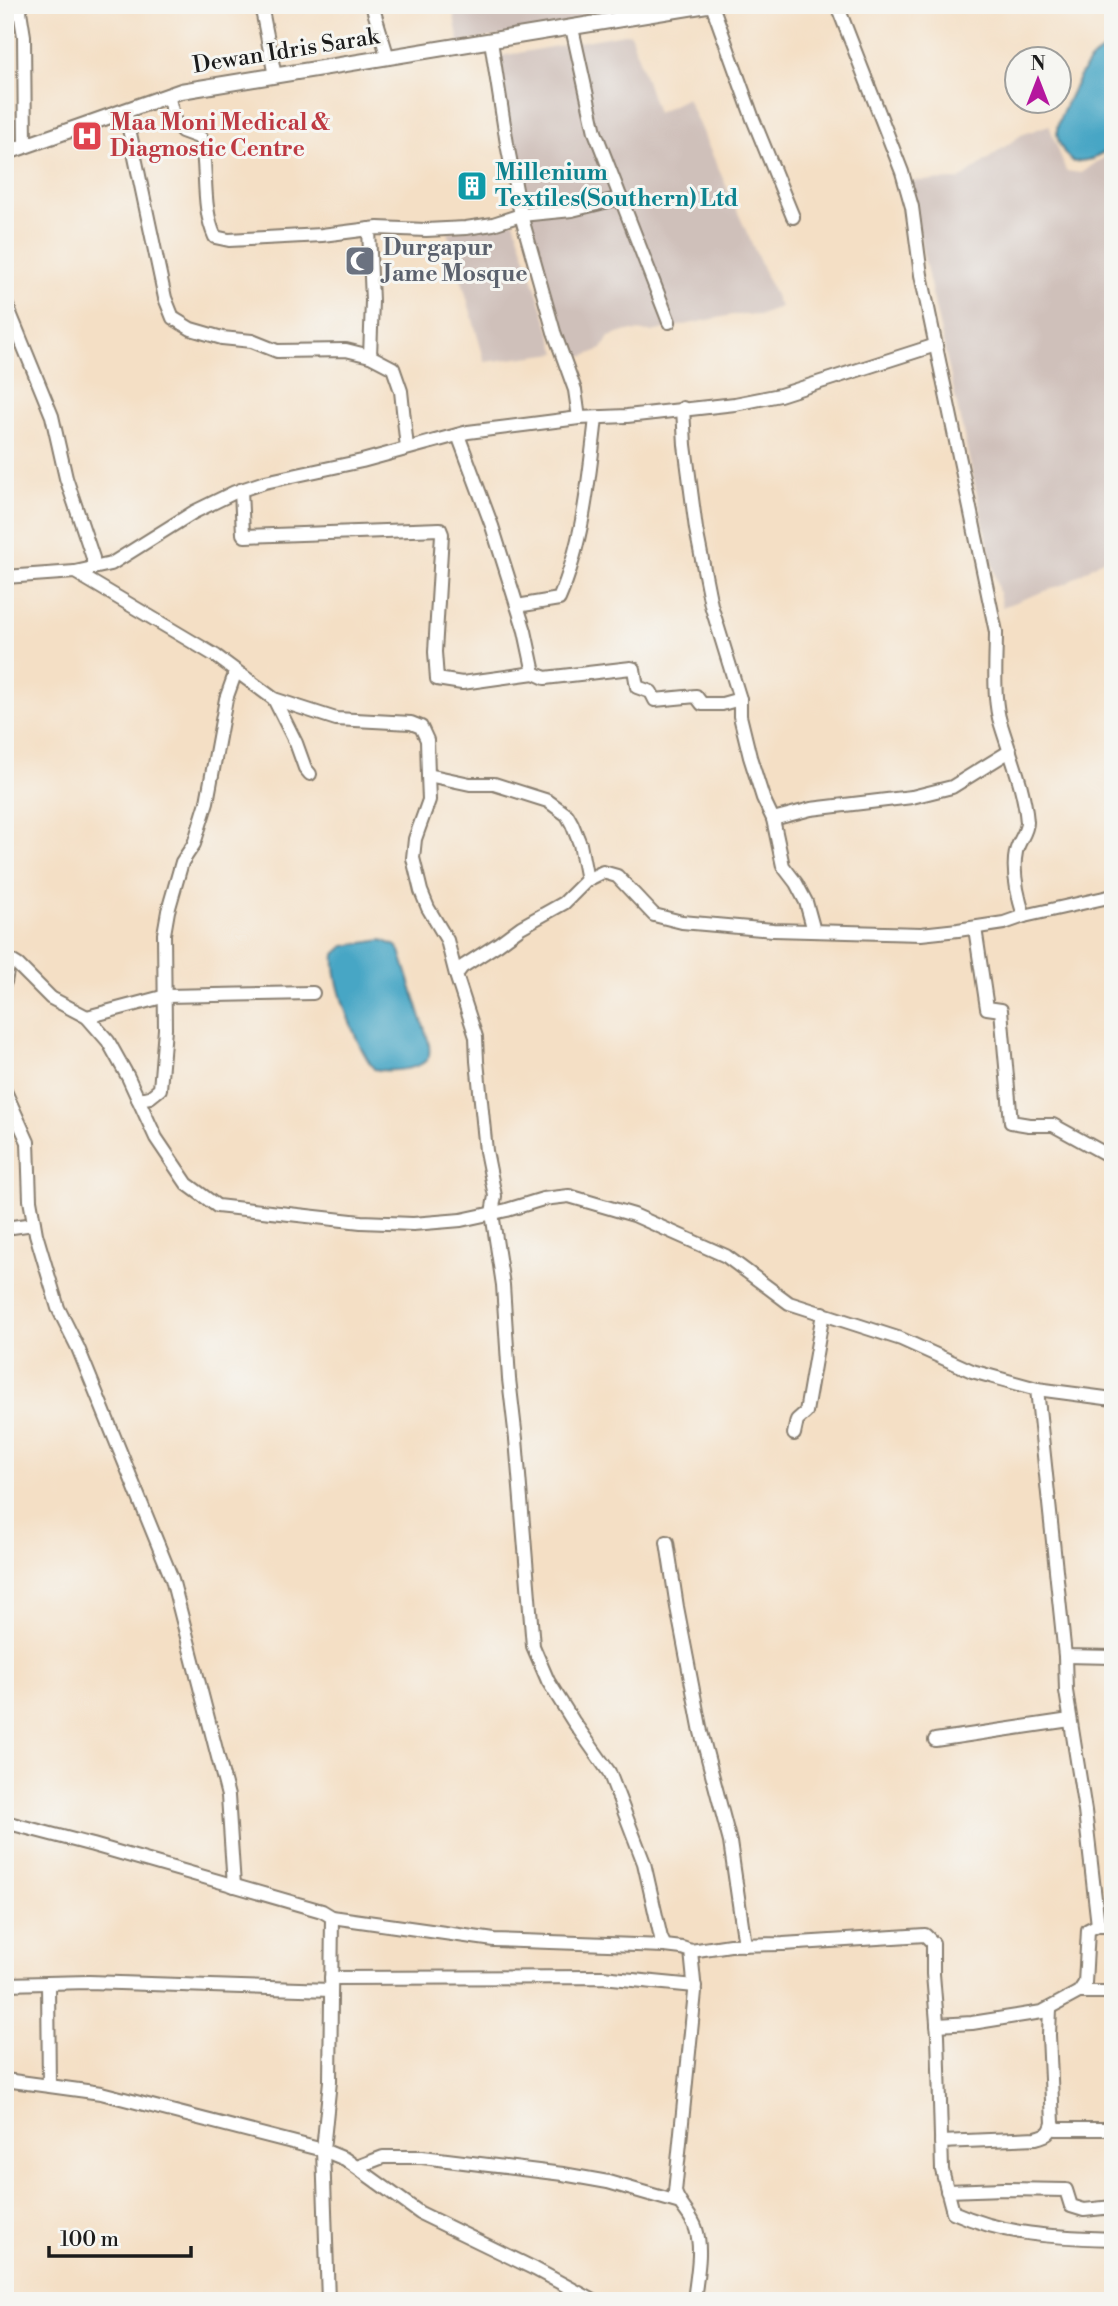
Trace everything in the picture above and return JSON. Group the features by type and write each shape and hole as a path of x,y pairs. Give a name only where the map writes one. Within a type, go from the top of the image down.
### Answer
{"main road":[{"name":"Dewan Idris Sarak","path":"5,153 181,91 709,5"}],"street":[{"path":"19,5 24,36 25,146"},
{"path":"261,5 275,76"},
{"path":"372,5 388,58"},
{"path":"709,5 793,217"},
{"path":"837,5 902,172 912,207 921,275 996,632 995,667 999,715 1018,774 1027,826 1016,851 1016,869 1024,916"},
{"path":"572,27 595,132 669,322"},
{"path":"491,41 505,132 522,215 554,332 575,390 579,418"},
{"path":"168,95 175,123 183,131 201,138 206,176 205,200 215,237 229,240 322,235 369,229 466,228 493,224 522,215 572,210 621,198"},
{"path":"125,110 165,298 173,318 191,329 222,338 252,341 278,351 346,350 370,356 393,369 401,391 407,448"},
{"path":"369,229 372,302 370,356"},
{"path":"5,301 52,416 66,478 93,558 93,568"},
{"path":"5,577 75,572 111,564 194,512 265,482 362,461 458,435 516,425 736,404 780,395 936,345"},
{"path":"683,408 685,445 711,605 740,699 740,716 750,757 773,819 783,866 806,902 814,931"},
{"path":"517,606 559,599 569,577 570,565 578,543 596,418"},
{"path":"458,435 492,526 525,631 534,673"},
{"path":"241,490 245,536 440,529 442,534 435,652 437,679 462,683 534,673 545,678 631,668 634,669 637,687 651,692 655,700 696,696 702,704 710,705 740,699"},
{"path":"75,572 216,656 274,699 336,719 411,723 421,727 427,740 429,800 415,839 413,858 428,908 447,940 476,1037 486,1152 495,1196 492,1213 503,1285 533,1646 548,1681 609,1772 645,1863 661,1938 665,1945"},
{"path":"138,1099 149,1097 160,1089 166,996 164,934 168,911 182,862 194,844 207,802 226,699 236,671"},
{"path":"274,699 296,743 304,768 310,774"},
{"path":"773,819 811,810 912,797 952,787 1010,751"},
{"path":"428,775 470,784 494,784 548,801 567,815 572,824 580,844 587,880"},
{"path":"456,975 462,967 521,926 564,903 587,880 603,872 617,877 654,915 673,920 773,930 921,934 1004,923 1113,896"},
{"path":"975,928 987,1008 1001,1010 1011,1122 1053,1125 1113,1158"},
{"path":"5,982 7,959 18,965 51,998 88,1017 108,1041 156,1138 187,1184 217,1206 361,1222 400,1223 461,1220 543,1199 569,1196 634,1215 726,1256 789,1303 901,1339 972,1371 1037,1389 1113,1399"},
{"path":"88,1017 166,996 313,993"},
{"path":"5,1091 28,1142 30,1200 34,1224 58,1308 78,1349 172,1579 228,1796 234,1886"},
{"path":"5,1228 34,1224"},
{"path":"794,1434 797,1420 806,1412 823,1313"},
{"path":"1037,1389 1065,1656 1066,1691 1098,1925"},
{"path":"667,1542 701,1732 730,1842 745,1945"},
{"path":"1065,1656 1113,1657"},
{"path":"935,1740 1070,1720"},
{"path":"5,1822 322,1911 332,1917 494,1940 665,1945 691,1951 730,1945 925,1935 933,1943 942,2170 954,2212 975,2222 1018,2234 1113,2239"},
{"path":"328,2301 323,2150 330,2081 332,1917"},
{"path":"937,2025 1042,2012 1079,1992 1085,1983 1087,1930 1098,1925 1113,1925"},
{"path":"691,1951 695,1986 675,2192 677,2202 696,2229 698,2254 694,2301"},
{"path":"5,1984 331,1984 601,1978 695,1986"},
{"path":"48,1983 49,2086"},
{"path":"1079,1992 1113,1992"},
{"path":"942,2142 1036,2138 1048,2135 1053,2123 1050,2008"},
{"path":"5,2080 101,2093 323,2150 357,2167 420,2213 594,2301"},
{"path":"1053,2123 1056,2129 1064,2130 1113,2129"},
{"path":"357,2167 383,2157 422,2157 563,2174 608,2182 677,2202"},
{"path":"947,2191 1066,2190 1071,2206 1084,2210 1113,2207"}],"shaded area":[{"path":"452,5 675,5 459,43"},
{"path":"630,33 657,113 687,98 780,307 761,315 732,315 651,332 628,331 609,337 602,349 585,356 567,358 525,235 495,57"},
{"path":"1049,125 1066,171 1081,173 1113,151 1113,553 1067,583 1002,607 907,181 959,180 1021,135"},
{"path":"514,221 557,353 485,362 448,232"}],"water":[{"path":"1113,45 1113,146 1093,159 1074,162 1060,144 1058,124 1061,116 1072,116 1072,91 1086,66"},
{"path":"382,940 396,946 400,951 429,1043 426,1060 405,1069 374,1069 353,1030 337,981 335,954 344,946"}],"place":[{"name":"Maa Moni Medical & Diagnostic Centre","path":"87,136"},
{"name":"Millenium Textiles(Southern) Ltd","path":"472,186"},
{"name":"Durgapur Jame Mosque","path":"360,261"}]}
